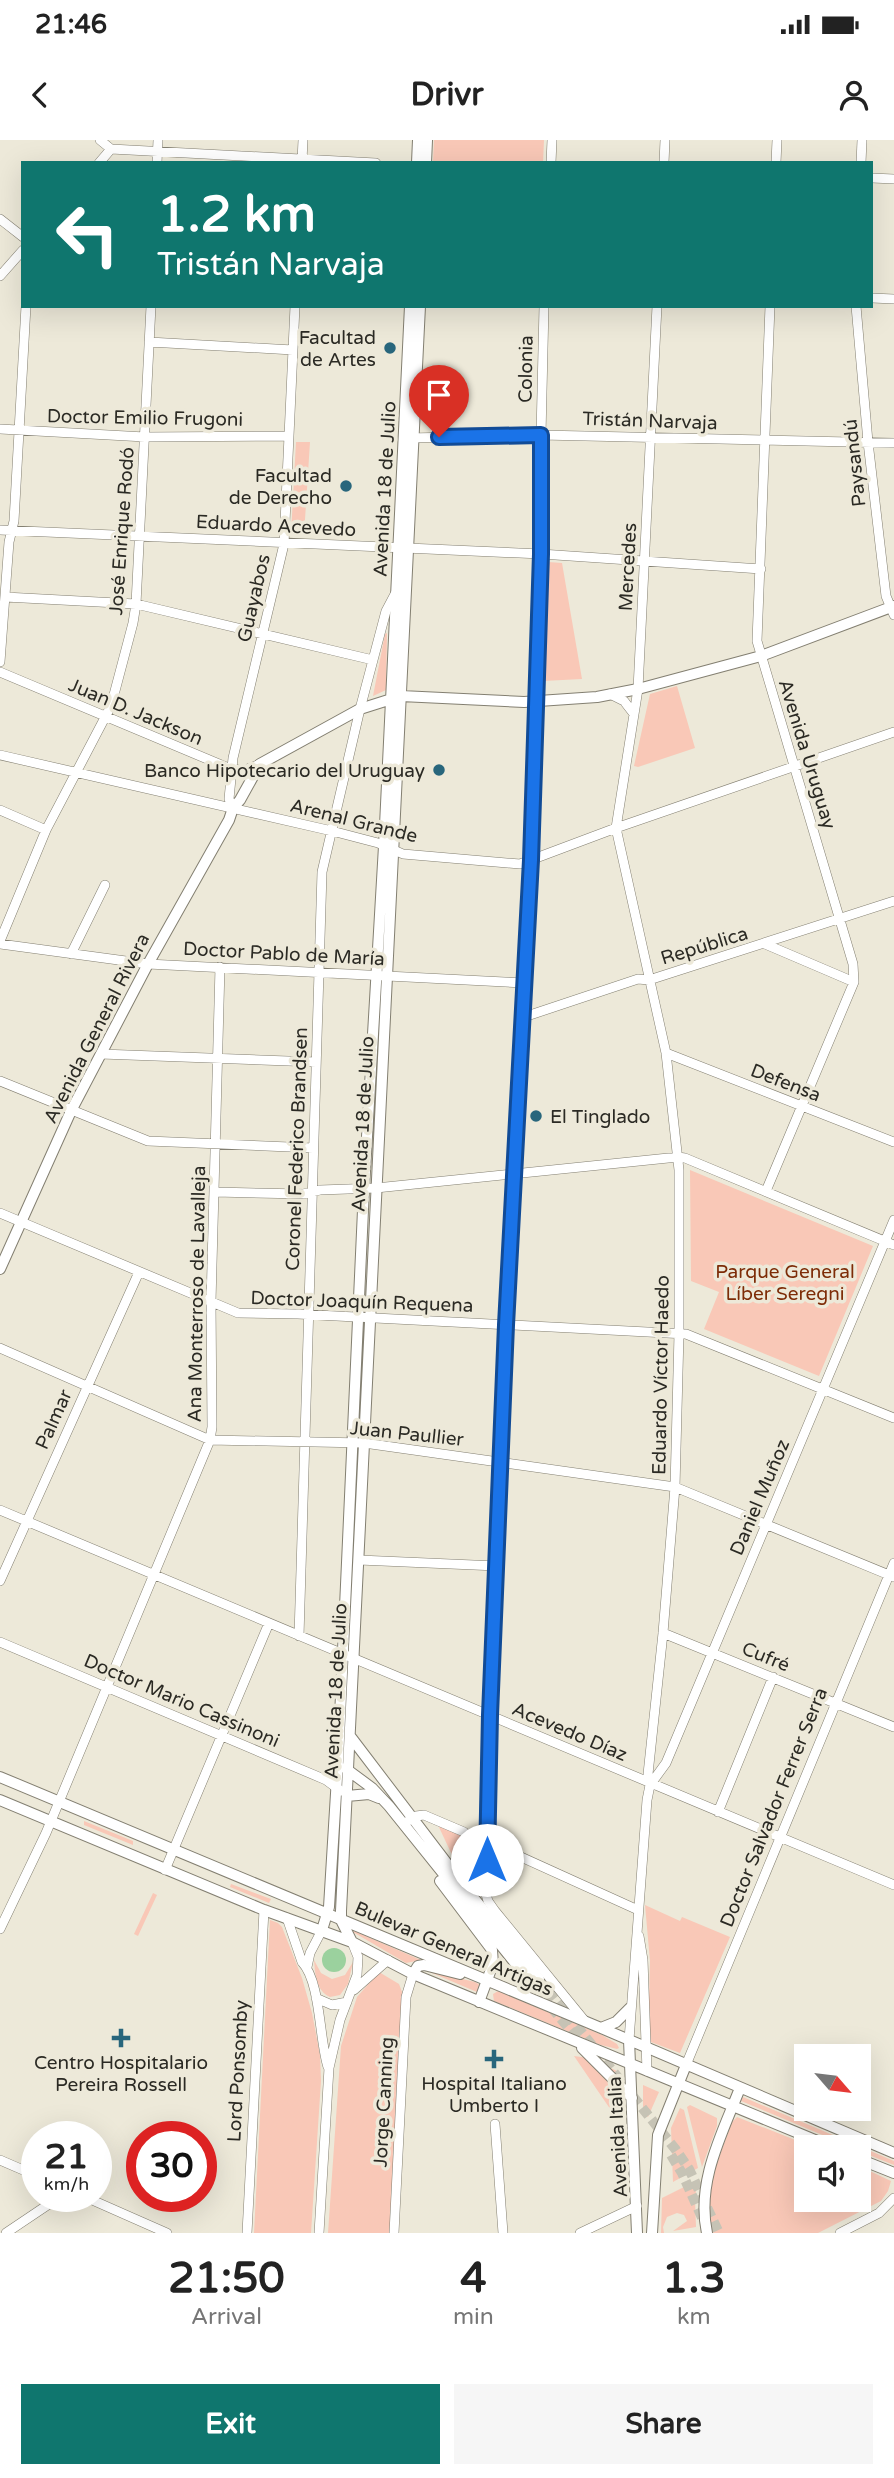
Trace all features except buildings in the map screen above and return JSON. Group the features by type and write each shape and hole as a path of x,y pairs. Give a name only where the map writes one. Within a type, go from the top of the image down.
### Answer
{"main road":[{"path":"416,161 418,140"},
{"path":"426,161 427,140"},
{"name":"Avenida 18 de Julio","path":"409,438 411,308"},
{"name":"Avenida 18 de Julio","path":"352,1942 341,1920 351,1736 348,1656 403,549 420,308"},
{"name":"Avenida 18 de Julio","path":"396,698 397,590 403,549"},
{"path":"260,764 360,709 396,698 536,702 610,694 761,656 893,610"},
{"name":"Avenida General Rivera","path":"0,1269 71,1111 148,964 260,764"},
{"name":"Avenida 18 de Julio","path":"322,1930 327,1915 338,1761 359,1560 358,1443"},
{"path":"351,1736 408,1822 440,1880 492,1950 493,1964 479,2002"},
{"path":"338,1761 408,1822 468,1891 536,1982 431,1861"},
{"name":"Bulevar General Artigas","path":"0,1777 894,2153"},
{"path":"347,1796 369,1794 381,1798"},
{"name":"Bulevar General Artigas","path":"0,1800 264,1910 352,1942 413,1974 803,2135"},
{"path":"413,1974 418,1966 424,1965 448,1973 469,1973"},
{"path":"601,2028 615,2022 630,2008"},
{"name":"Avenida Italia","path":"629,2040 637,2233"},
{"path":"578,2043 632,2098"},
{"name":"Avenida Italia","path":"652,2233 658,2135 686,2065"},
{"path":"707,2233 704,2210 707,2180 740,2088"},
{"path":"871,2164 894,2173"}],"street":[{"path":"100,140 111,149 302,161 303,140"},
{"path":"157,161 158,140"},
{"path":"551,161 552,140"},
{"path":"664,161 665,140"},
{"path":"776,161 777,140"},
{"path":"861,161 862,140"},
{"path":"101,161 111,149"},
{"path":"873,178 894,179"},
{"path":"0,219 21,235"},
{"path":"0,276 21,252"},
{"path":"873,298 894,299"},
{"path":"0,662 14,521 26,308"},
{"name":"José Enrique Rodó","path":"0,942 47,830 105,718 130,635 136,604 151,308"},
{"name":"Guayabos","path":"231,769 284,544 295,308"},
{"name":"Colonia","path":"544,308 541,554 531,860 506,1325 485,1891 488,1901 585,2022"},
{"name":"Mercedes","path":"616,828 638,689 657,308"},
{"name":"Avenida Uruguay","path":"770,308 757,641 853,964 854,982"},
{"name":"Paysandú","path":"856,308 868,442 893,610"},
{"path":"149,342 293,350"},
{"name":"Doctor Emilio Frugoni","path":"0,429 145,437 289,436"},
{"name":"Tristán Narvaja","path":"409,438 541,435 894,443"},
{"name":"Eduardo Acevedo","path":"0,530 541,554 761,569"},
{"name":"Avenida 18 de Julio","path":"360,709 386,611 397,590"},
{"path":"5,597 136,604 373,660"},
{"name":"Juan D. Jackson","path":"0,672 231,769"},
{"path":"610,694 624,701 634,714"},
{"name":"Coronel Federico Brandsen","path":"299,1636 322,873 360,709"},
{"name":"Arenal Grande","path":"0,755 332,831 403,853 516,864 894,732"},
{"path":"231,769 245,769 260,764"},
{"name":"Avenida General Rivera","path":"231,769 229,799 233,808"},
{"path":"0,810 47,830"},
{"name":"Eduardo Víctor Haedo","path":"616,828 666,1053 678,1157 679,1334 675,1487 648,1774 650,1784 636,1927 629,2040"},
{"path":"71,954 105,885"},
{"name":"República","path":"524,1017 638,979 649,980 765,944 894,901"},
{"name":"Doctor Pablo de María","path":"0,942 148,964 525,983"},
{"path":"765,944 854,982 766,1191"},
{"name":"Ana Monterroso de Lavalleja","path":"0,1929 60,1801 210,1440 220,967"},
{"name":"Defensa","path":"666,1053 894,1142"},
{"path":"101,1054 316,1062"},
{"path":"0,1081 148,1141 313,1148"},
{"path":"215,1192 303,1194 678,1157 890,1243"},
{"name":"Doctor Joaquín Requena","path":"0,1213 244,1314 309,1314 691,1335 894,1418"},
{"name":"Daniel Muñoz","path":"650,1784 666,1763 823,1389 890,1243 894,1220"},
{"name":"Palmar","path":"0,1581 139,1272"},
{"name":"Juan Paullier","path":"0,1348 210,1440 358,1443 675,1487 892,1576"},
{"name":"Acevedo Díaz","path":"0,1510 894,1884"},
{"path":"359,1560 497,1566"},
{"name":"Doctor Salvador Ferrer Serra","path":"686,2065 835,1704 892,1576 894,1563"},
{"path":"165,1870 269,1623"},
{"name":"Cufré","path":"663,1633 894,1727"},
{"name":"Doctor Mario Cassinoni","path":"0,1642 326,1780 347,1796"},
{"path":"718,1812 773,1677"},
{"path":"408,1822 424,1815 464,1832"},
{"path":"468,1891 466,1873 487,1822"},
{"path":"488,1842 638,1910"},
{"name":"Lord Ponsomby","path":"247,2233 264,1910"},
{"path":"287,1919 302,1962 307,1967"},
{"name":"Eduardo Víctor Haedo","path":"636,1927 643,1960 647,2071"},
{"path":"322,1930 310,1953 307,1967 316,1998 329,2068"},
{"path":"319,2233 329,2068 347,2002 353,1991 358,1962 352,1942"},
{"path":"353,1991 388,1960"},
{"name":"Jorge Canning","path":"394,2233 406,1997 413,1974"},
{"path":"316,1998 332,2006 347,2002"},
{"path":"495,2124 503,2233"},
{"path":"0,2160 21,2169"},
{"path":"840,2233 858,2229 894,2198"},
{"path":"580,2233 637,2206"},
{"path":"112,2209 167,2233"},
{"path":"6,2233 37,2212"}],"green space":[{"path":"434,140 544,140 543,161 433,161"},
{"path":"296,442 310,442 304,535 291,534"},
{"path":"548,562 562,563 582,679 543,681"},
{"path":"387,633 386,690 373,696 385,634"},
{"path":"677,686 695,748 634,766 650,694"},
{"name":"Parque General Líber Seregni","path":"690,1170 873,1246 819,1376 704,1329 719,1292 691,1281"},
{"path":"84,1821 133,1841 133,1845 84,1825"},
{"path":"437,1823 464,1835 473,1845 465,1863 453,1857"},
{"path":"231,1884 271,1899 269,1903 230,1887"},
{"path":"153,1893 157,1895 138,1936 134,1934"},
{"path":"645,1905 680,1921 682,1917 730,1937 680,2053 651,2042 648,2038 650,1961"},
{"path":"270,1920 282,1927 302,1978 320,2055 321,2081 311,2233 254,2233"},
{"path":"354,1931 421,1960 406,1963"},
{"path":"314,1960 321,1973 332,1979 345,1975 353,1962 348,1984 340,1995 330,1997 322,1991 317,1981"},
{"path":"425,1970 475,1982 480,1985 477,1992"},
{"path":"379,1972 399,1984 404,1997 390,2233 328,2233 341,2046 357,1997"},
{"path":"498,1991 602,2035 619,2048 601,2045 494,2001 493,1994"},
{"path":"574,2056 589,2058 617,2071 620,2106 617,2119"},
{"path":"643,2085 659,2092 648,2117 643,2113"},
{"path":"743,2097 794,2119 794,2121 833,2135 822,2135 741,2101"},
{"path":"690,2105 717,2118 717,2126 702,2167 687,2107"},
{"path":"680,2108 684,2110 698,2168 673,2182 671,2128"},
{"path":"737,2117 794,2140 794,2212 859,2212 818,2233 713,2233 707,2213 709,2184 732,2122"},
{"path":"871,2151 894,2161 894,2165 871,2156"},
{"path":"871,2172 891,2181 881,2201 871,2206"},
{"path":"694,2182 697,2183 696,2227 673,2231 687,2221 684,2215 677,2213 667,2217 664,2233 661,2233 662,2198"}],"shaded area":[{"path":"334,1948 345,1955 346,1960 339,1971 334,1972 323,1965 322,1960 329,1949"}],"tunnel":[{"path":"539,1979 676,2150 689,2169 719,2233"},
{"path":"532,1984 582,2044"},
{"path":"671,2155 704,2222"}],"place":[{"name":"Facultad de Artes","path":"390,348"},
{"name":"Facultad de Derecho","path":"346,486"},
{"name":"Banco Hipotecario del Uruguay","path":"439,770"},
{"name":"El Tinglado","path":"536,1116"},
{"name":"Centro Hospitalario Pereira Rossell","path":"121,2038"},
{"name":"Hospital Italiano Umberto I","path":"494,2059"}],"route":[{"path":"439,437 541,435 541,554 531,860 506,1325 490,1715 487,1860"}]}
